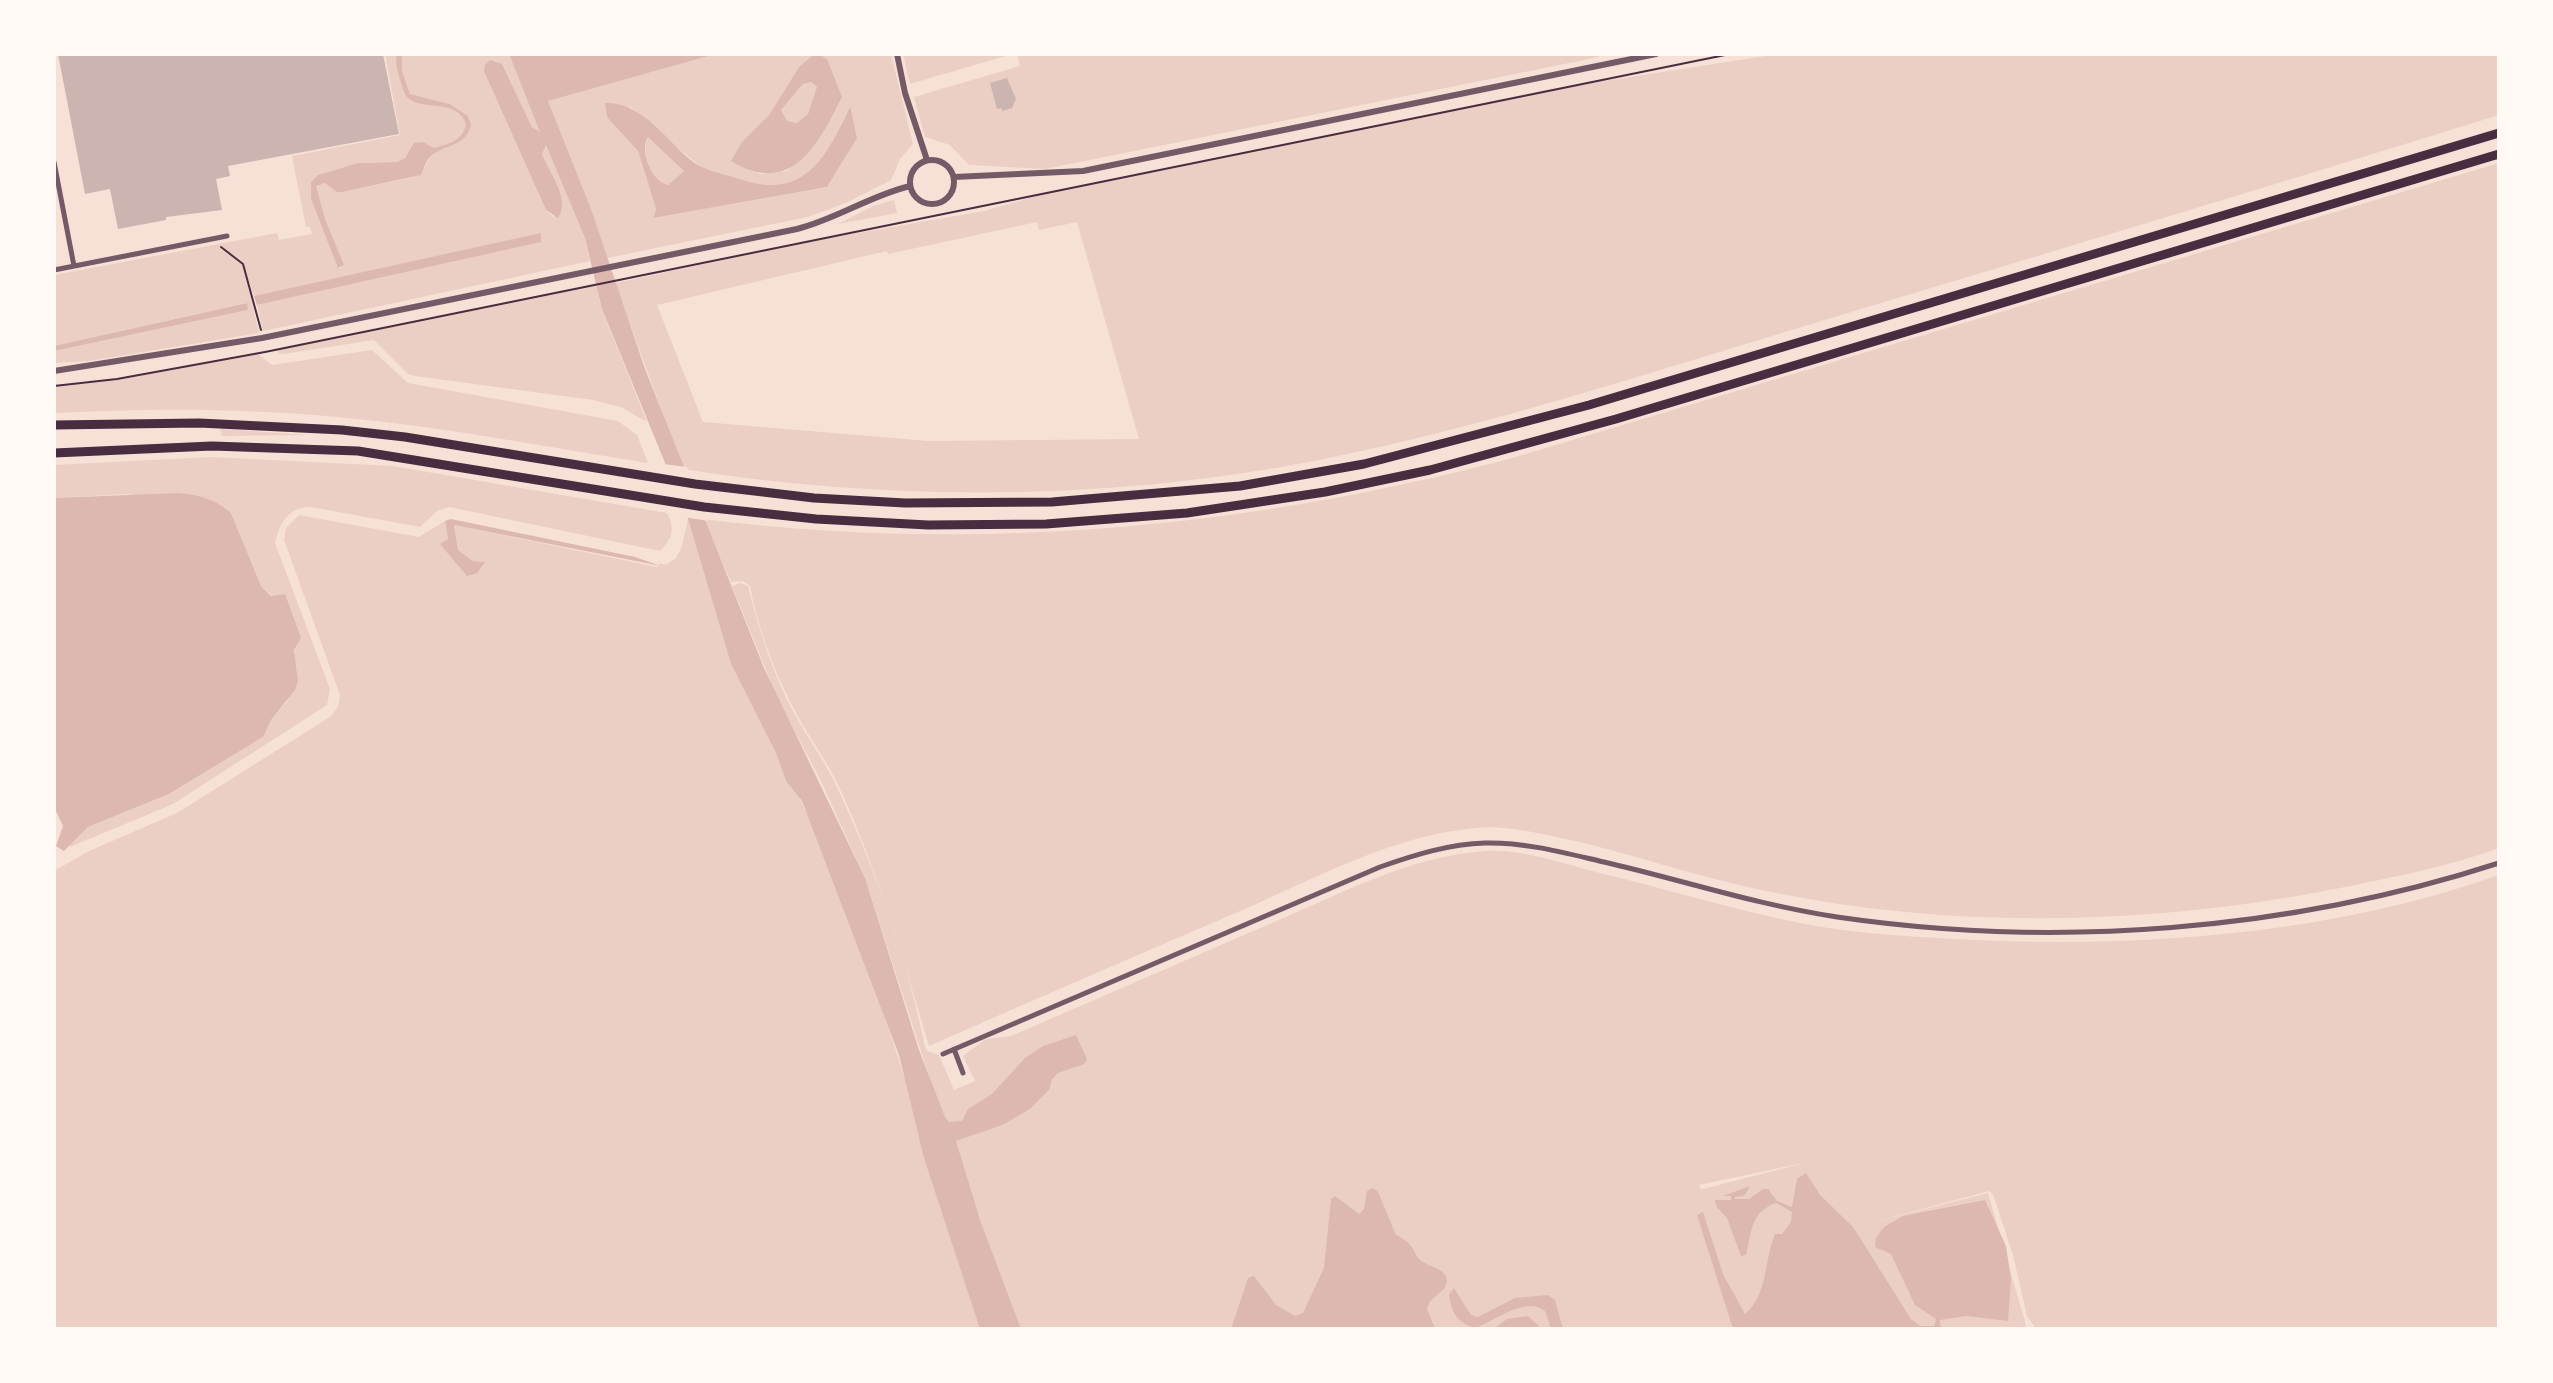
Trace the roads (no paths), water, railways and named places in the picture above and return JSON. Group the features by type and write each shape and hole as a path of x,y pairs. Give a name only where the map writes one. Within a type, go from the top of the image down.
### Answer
{"highway":[{"path":"54,425 199,423 342,430 405,436 695,484 814,498 905,503 1052,502 1240,486 1364,464 1602,401 2499,133"},
{"path":"54,453 212,446 358,451 704,507 816,519 928,525 1046,524 1187,513 1325,492 1430,470 1616,419 2499,154"}],"street":[{"path":"897,54 905,93 927,160"},
{"path":"954,177 1010,172 1057,174 1083,171 1657,54"},
{"path":"927,160 943,162 954,177 952,193 937,204 919,200 910,186 914,169 927,160"},
{"path":"54,162 74,266"},
{"path":"54,371 262,338 809,226 874,196 910,186"},
{"path":"54,270 227,236"},
{"path":"943,1054 1380,867 1453,846 1518,845 1560,852 1743,899 1829,916 1916,926 2021,931 2174,926 2294,912 2434,884 2499,863"},
{"path":"954,1049 963,1073"}]}
